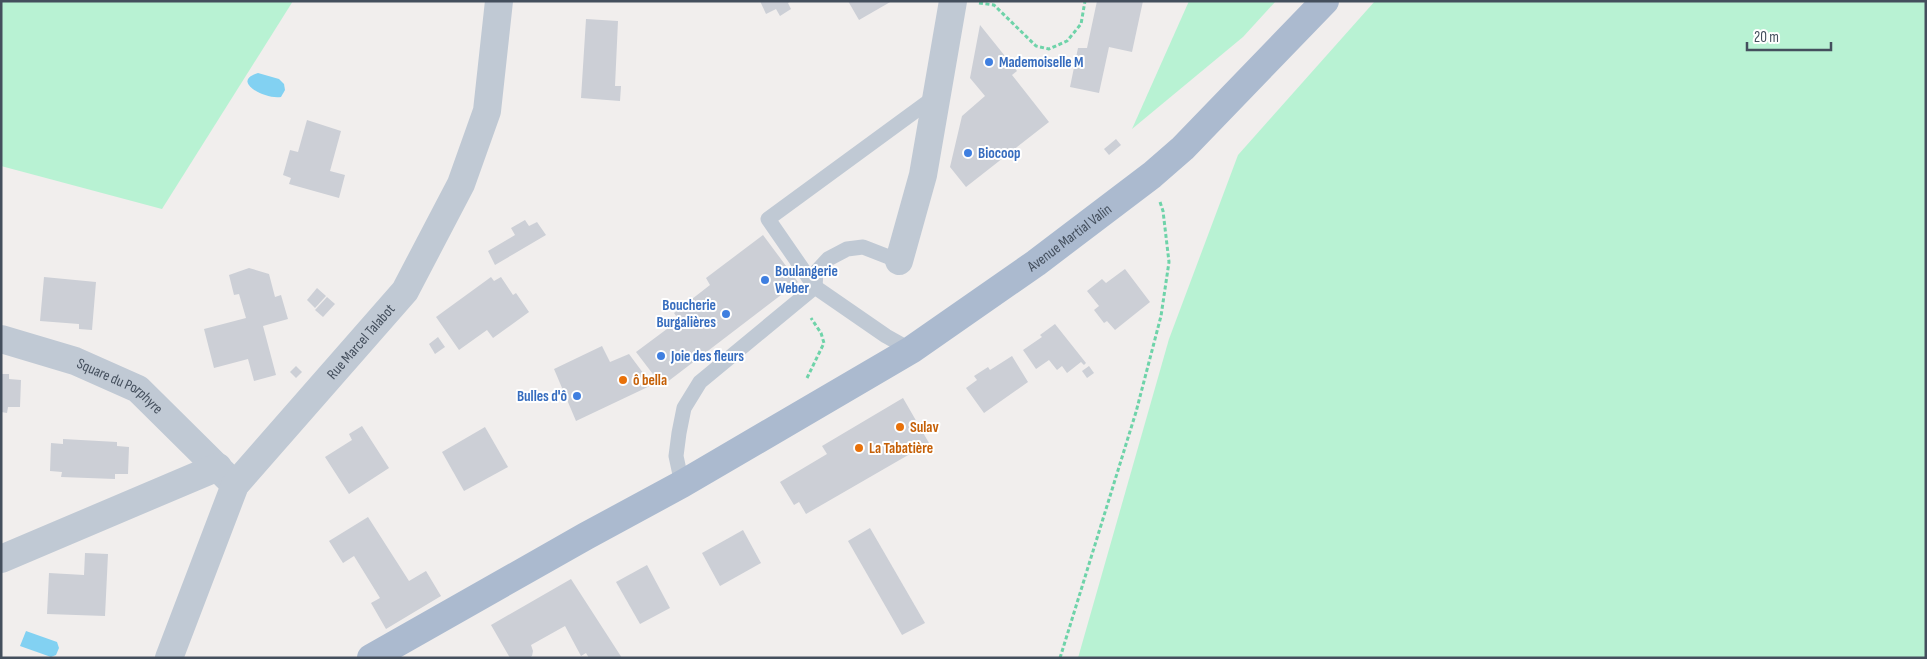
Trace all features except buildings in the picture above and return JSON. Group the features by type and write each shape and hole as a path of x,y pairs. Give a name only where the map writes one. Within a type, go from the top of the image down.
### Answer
{"main road":[{"name":"Avenue Martial Valin","path":"371,658 682,484 911,350 1036,263 1152,175 1183,148 1325,1"}],"street":[{"name":"Rue Marcel Talabot","path":"169,658 227,476 405,291 461,184 487,111 499,1"},
{"path":"899,261 923,175 953,6"},
{"name":"Square du Porphyre","path":"1,339 75,361 138,389 227,476"},
{"path":"1,559 227,476"}],"lane":[{"path":"911,350 886,336 815,287 768,219 936,96"},
{"path":"682,484 676,456 684,408 700,382 815,287 816,272 828,259 848,249 863,247 899,261"}],"path":[{"path":"953,6 971,12 979,3 994,5 1036,46 1049,49 1066,41 1081,24 1085,1"},
{"path":"1060,658 1136,412 1161,316 1169,262 1163,211 1152,175"},
{"path":"800,300 824,343 807,379"}],"green space":[{"path":"1,1 293,1 162,209 1,166"},
{"path":"1189,1 1276,1 1243,37 1132,129"},
{"path":"1375,1 1926,1 1926,658 1078,658 1169,339 1238,155"}],"water":[{"path":"258,73 279,79 284,84 285,90 281,97 267,96 259,93 249,85 250,76"},
{"path":"26,631 57,642 59,648 56,655 51,657 20,646"}],"place":[{"name":"Mademoiselle M","path":"989,62"},
{"name":"Biocoop","path":"968,153"},
{"name":"Boulangerie Weber","path":"765,280"},
{"name":"Boucherie Burgalières","path":"726,314"},
{"name":"Joie des fleurs","path":"661,356"},
{"name":"ô bella","path":"623,380"},
{"name":"Bulles d'ô","path":"577,396"},
{"name":"Sulav","path":"900,427"},
{"name":"La Tabatière","path":"859,448"}]}
